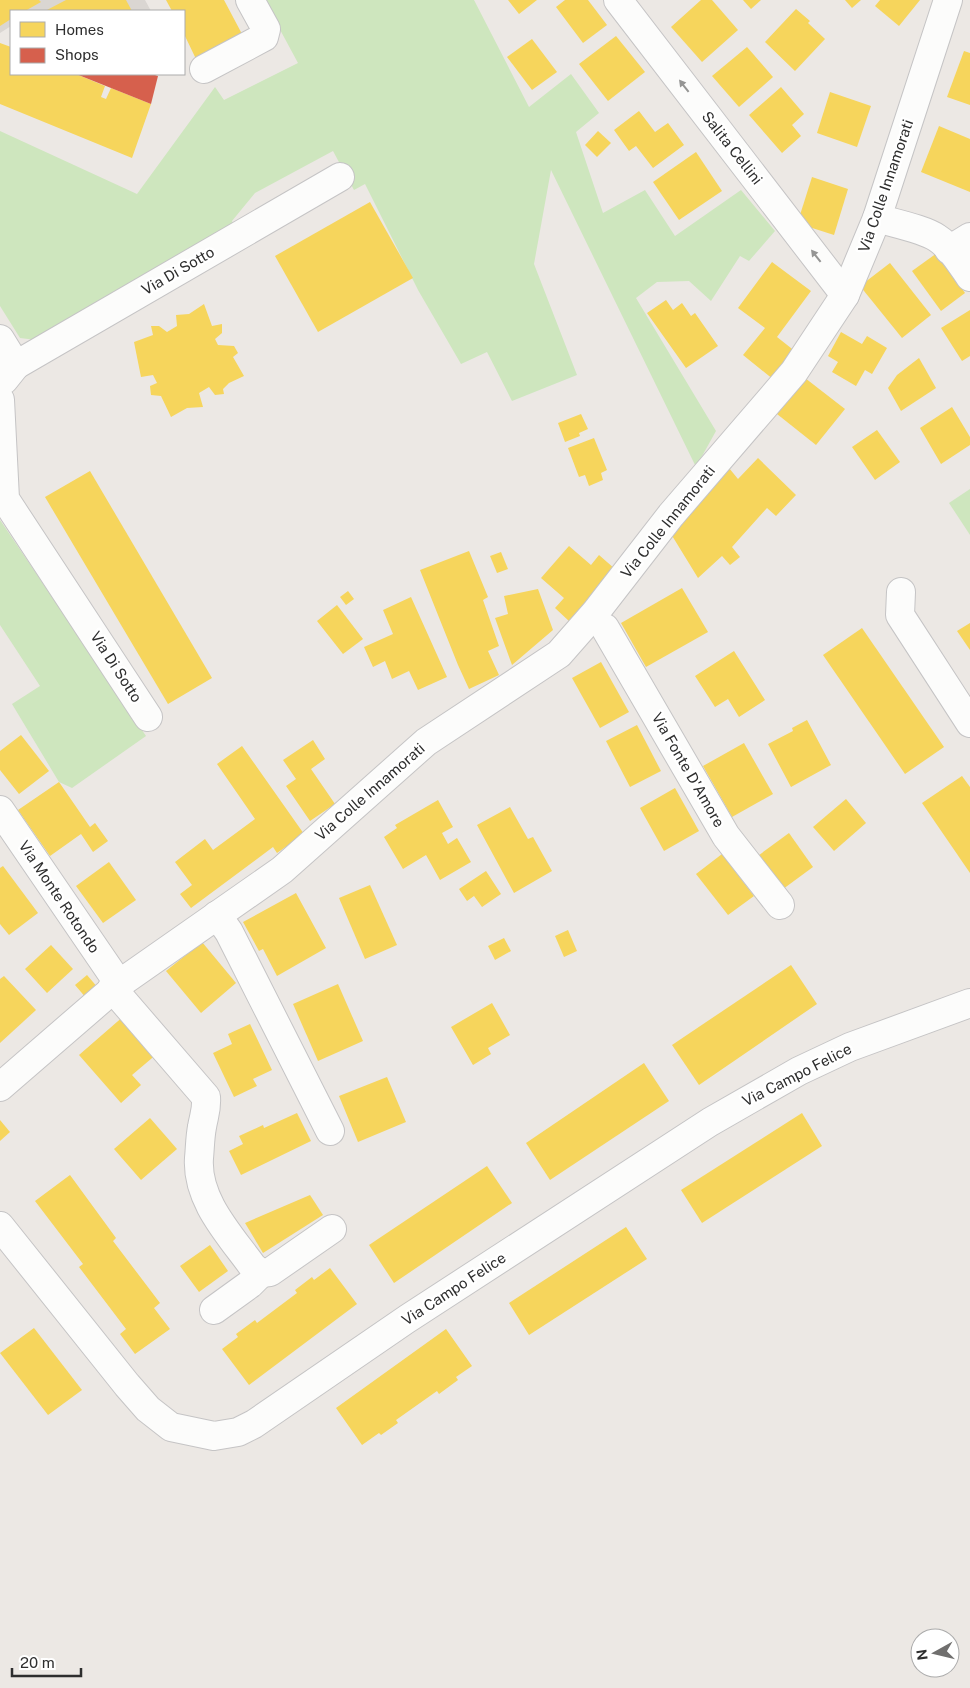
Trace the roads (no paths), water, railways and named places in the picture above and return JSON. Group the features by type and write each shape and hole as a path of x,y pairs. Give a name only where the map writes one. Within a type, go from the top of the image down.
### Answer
{"street":[{"path":"204,69 264,36 266,29 250,0"},
{"name":"Salita Cellini","path":"618,0 845,295"},
{"name":"Via Colle Innamorati","path":"0,1088 116,986 282,870 426,742 559,654 595,613 671,514 794,372 845,295 877,218 948,0"},
{"name":"Via Di Sotto","path":"0,339 8,375 340,177"},
{"path":"877,218 960,244 970,277"},
{"name":"Via Di Sotto","path":"0,400 5,499 148,717"},
{"path":"559,654 598,635 605,628 647,563 643,552"},
{"path":"901,592 900,615 970,722"},
{"name":"Via Fonte D'Amore","path":"605,628 726,836 780,905"},
{"name":"Via Monte Rotondo","path":"0,810 116,986 206,1097 207,1110 202,1127 199,1161 204,1193 218,1218 254,1267 261,1273"},
{"path":"217,915 233,940 330,1131"},
{"name":"Via Campo Felice","path":"0,1226 122,1380 148,1409 172,1428 214,1436 238,1432 254,1424 415,1314 710,1122 799,1071 850,1047 970,1002"},
{"path":"214,1310 250,1284 261,1273 270,1272 332,1229"}]}
